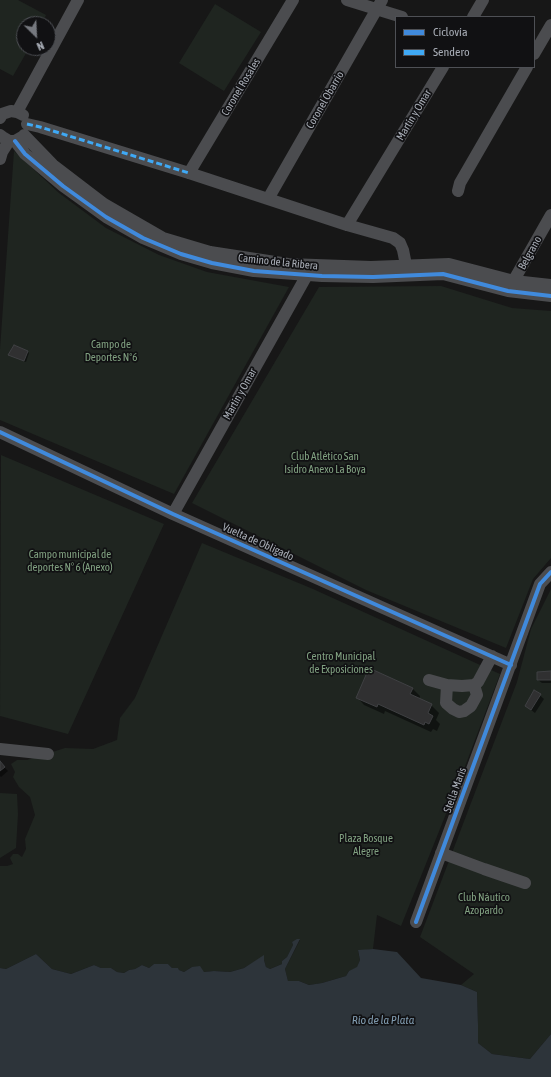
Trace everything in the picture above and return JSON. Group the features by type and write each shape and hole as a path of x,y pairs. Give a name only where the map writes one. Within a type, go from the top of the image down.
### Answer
{"street":[{"path":"17,112 78,0"},
{"name":"Coronel Rosales","path":"189,173 293,0"},
{"path":"347,0 379,5 400,16"},
{"path":"474,16 483,0"},
{"name":"Coronel Obarrio","path":"268,199 379,5"},
{"path":"535,52 551,25"},
{"name":"Martín y Omar","path":"347,225 442,68"},
{"path":"458,192 460,183 526,68"},
{"path":"0,159 2,152 26,119 22,114 17,112 10,111 1,115"},
{"path":"15,135 40,126 347,225 393,238 400,243 406,265"},
{"name":"Camino de la Ribera","path":"15,135 104,204 163,238 210,252 288,264 371,267 449,264 511,286 551,285"},
{"name":"Camino de la Ribera","path":"15,135 25,154 63,186 106,218 143,238 181,254 212,263 254,271 373,277 443,274 511,286 551,296"},
{"name":"Belgrano","path":"511,286 551,215"},
{"name":"Martín y Omar","path":"174,514 307,274"},
{"name":"Vuelta de Obligado","path":"0,432 174,514 511,665"},
{"name":"Stella Maris","path":"416,922 540,584 551,572"},
{"path":"429,680 447,685 474,685 478,682 492,656"},
{"path":"447,685 446,703 458,712 464,711 471,706 477,695 474,685"},
{"path":"0,749 48,754"},
{"path":"441,853 525,883"}],"green space":[{"path":"0,0 18,0 46,15 16,16 16,56 24,56 13,76 0,69"},
{"path":"215,4 261,32 224,91 179,63"},
{"name":"Campo de Deportes Nº6","path":"14,151 59,193 106,228 159,255 207,272 289,287 174,494 0,420 0,349"},
{"name":"Club Atlético San Isidro Anexo La Boya","path":"441,286 512,308 551,311 551,558 533,579 506,648 366,590 192,503 319,287"},
{"name":"Campo municipal de deportes N° 6 (Anexo)","path":"1,455 164,524 68,734 0,716"},
{"path":"202,543 313,589 500,674 464,769 401,926 377,915 373,949 358,951 360,960 357,968 349,971 346,976 309,985 299,981 288,981 285,969 300,940 292,942 293,945 287,957 282,961 282,964 270,969 266,967 264,956 244,968 230,972 204,972 192,967 184,972 178,968 172,968 168,964 154,964 149,968 142,965 124,973 117,972 111,968 101,968 94,965 71,974 52,969 36,954 6,969 0,968 0,866 13,864 10,858 13,854 18,854 22,857 26,849 25,839 35,815 30,797 19,787 13,777 15,772 11,764 17,760 27,760 65,748 93,749 117,740 120,718 135,698"},
{"name":"Club Náutico Azopardo","path":"551,589 551,1034 530,1059 492,1054 478,1043 477,992 461,985 474,974 420,937 517,682 531,629"},
{"path":"0,793 17,794 18,814 16,848 0,858"}],"water":[{"name":"Río de la Plata","path":"300,939 285,969 288,981 299,981 309,985 346,976 349,971 357,967 360,960 358,950 373,949 397,952 421,978 461,985 477,992 478,1043 492,1054 530,1059 551,1034 551,1077 0,1077 0,968 6,969 36,954 52,969 71,974 94,965 101,968 111,968 117,972 124,973 142,965 149,968 154,964 168,964 172,968 178,968 184,972 192,967 200,966 204,972 230,972 244,968 264,955 266,967 270,969 282,964 282,961 287,957 293,945 292,942"}],"building":[{"path":"14,345 28,351 24,361 8,355"},
{"path":"369,668 413,688 410,694 432,704 428,713 433,716 429,724 425,722 424,725 378,704 377,707 356,698"},
{"path":"551,671 551,680 537,680 537,672"},
{"path":"534,690 541,694 531,710 525,706"},
{"path":"0,761 5,767 0,771"}],"marked path":[{"path":"27,124 189,173"}],"cycle path":[{"path":"15,141 25,154 63,186 106,217 143,238 181,254 212,263 254,271 322,276 373,277 443,274 508,291 551,296"},
{"path":"0,432 173,514 511,665"},
{"path":"416,922 540,584 551,572"}],"park label":[{"name":"Centro Municipal de Exposiciones","path":"341,663"},
{"name":"Plaza Bosque Alegre","path":"366,845"}]}
